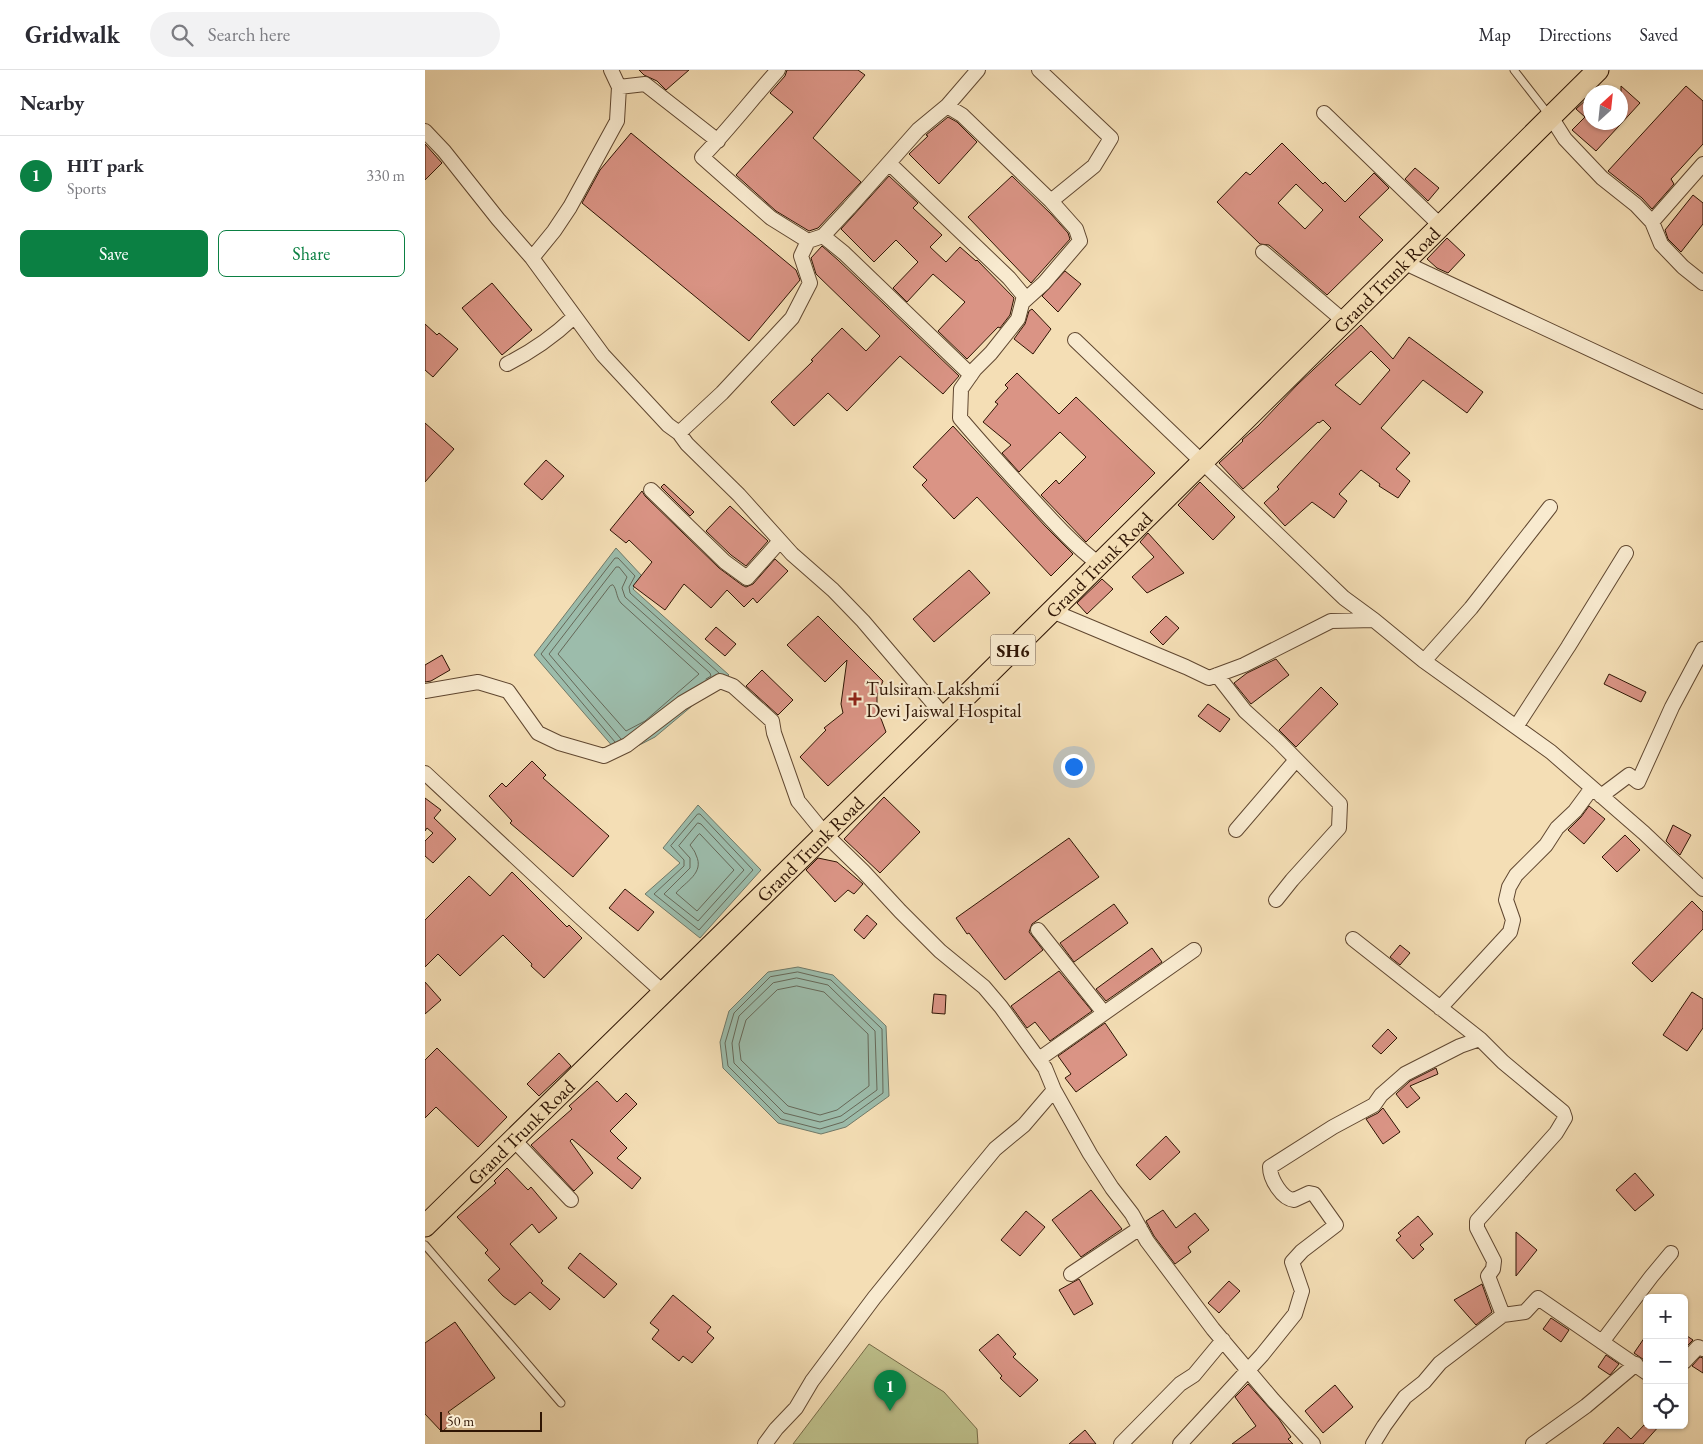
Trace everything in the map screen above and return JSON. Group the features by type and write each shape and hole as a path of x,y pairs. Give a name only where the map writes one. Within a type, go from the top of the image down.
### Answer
{"main road":[{"name":"Grand Trunk Road","path":"425,1226 665,993 1598,70"}],"street":[{"path":"533,258 570,207 617,121 619,87 611,70"},
{"path":"778,70 702,158 771,218 808,241"},
{"path":"679,434 722,393 791,318 810,283 801,256 808,241 823,236 917,130 947,106 978,70"},
{"path":"1039,70 1111,138 1094,166 1051,201"},
{"path":"619,87 645,84 718,141"},
{"path":"947,106 962,115 1051,201 1076,229 1080,241 1043,283 1023,302"},
{"path":"1324,113 1441,226"},
{"path":"1551,117 1565,139 1596,172 1637,205 1652,222 1661,244 1703,283"},
{"path":"425,131 444,151 498,219 533,258 603,355 668,425 739,494 792,554 833,590 863,621 945,717"},
{"path":"889,163 1009,278 1025,296 1018,318 961,389 960,418 1079,550 1099,564"},
{"path":"1652,222 1703,164"},
{"path":"823,236 844,253 971,375"},
{"path":"1263,252 1345,322"},
{"path":"1405,263 1703,402"},
{"path":"507,364 525,355 575,317"},
{"path":"1075,340 1344,598 1424,661 1551,752 1644,833 1703,889"},
{"path":"651,490 725,562 747,578 780,540"},
{"path":"1424,661 1471,608 1550,507"},
{"path":"1516,727 1626,553"},
{"path":"1052,611 1209,678 1244,665 1331,621 1374,620"},
{"path":"1440,1008 1510,932 1513,920 1506,900 1509,887 1516,875 1546,845 1557,828 1597,792 1629,775 1638,782 1672,707 1703,649"},
{"path":"1217,676 1245,711 1278,741 1340,804 1339,828 1276,900"},
{"path":"425,691 478,682 508,691 538,732 559,743 604,756 627,745 682,703 720,681 733,686 772,722 798,801 825,834 940,951 984,987 1001,1007 1045,1068 1054,1090 1090,1154 1132,1214 1147,1241 1223,1340 1313,1444"},
{"path":"1236,830 1296,760"},
{"path":"425,773 665,993"},
{"path":"1038,930 1104,1013"},
{"path":"1353,939 1480,1039 1503,1062 1563,1112 1565,1118 1556,1133 1477,1221 1477,1228 1494,1261 1493,1269 1488,1276 1503,1315"},
{"path":"1039,1059 1194,950"},
{"path":"1180,1444 1248,1370 1295,1314 1302,1291 1292,1262 1302,1251 1336,1225 1315,1194 1309,1193 1294,1200 1288,1198 1272,1179 1270,1168 1333,1127 1374,1104 1381,1095 1405,1074 1460,1046 1480,1039"},
{"path":"765,1444 775,1429 796,1408 812,1381 873,1298 995,1149 1024,1125 1054,1090"},
{"path":"515,1140 571,1200"},
{"path":"1071,1274 1140,1228"},
{"path":"1602,1342 1651,1276 1671,1253"},
{"path":"1373,1444 1405,1397 1424,1382 1440,1363 1503,1315 1525,1312 1538,1298 1641,1368 1533,1444"},
{"path":"1121,1444 1180,1384 1194,1375 1223,1340"},
{"path":"1688,1358 1698,1347 1703,1349"}],"lane":[{"path":"1514,70 1551,117"},
{"path":"425,1245 561,1403"}],"green space":[{"path":"869,1344 944,1392 977,1429 978,1444 793,1444"}],"water":[{"path":"616,548 642,576 633,589 729,675 655,737 620,755 534,655"},
{"path":"698,805 761,870 700,938 645,894 680,863 663,848"},
{"path":"798,967 833,975 886,1026 889,1096 846,1127 821,1134 778,1123 723,1068 720,1042 729,1011 768,972"}],"building":[{"path":"639,70 689,70 666,90 657,81 644,75"},
{"path":"787,70 858,70 865,75 813,138 861,182 818,228 809,231 776,211 736,175 793,112 770,93 785,76"},
{"path":"1686,86 1703,101 1703,144 1671,179 1674,184 1652,209 1642,198 1608,171"},
{"path":"1628,92 1640,103 1628,116"},
{"path":"1583,103 1583,115 1576,109"},
{"path":"948,117 957,122 977,142 939,184 909,154 928,136 926,135"},
{"path":"1583,119 1583,130 1615,130 1596,151 1572,130"},
{"path":"631,133 796,270 800,280 749,341 582,203 600,170"},
{"path":"1282,143 1323,184 1325,182 1345,202 1374,173 1389,188 1359,217 1383,240 1327,295 1269,245 1260,244 1217,202 1246,172 1250,175","holes":["1296,184 1323,210 1305,229 1278,203"]},
{"path":"425,144 442,163 425,180"},
{"path":"1415,168 1439,188 1428,201 1405,179"},
{"path":"889,176 918,203 913,208 942,235 930,247 946,262 960,247 977,260 1014,298 1010,315 1000,328 998,327 967,359 938,331 965,302 933,274 907,302 893,288 918,262 896,240 874,262 841,229"},
{"path":"1012,176 1051,214 1068,233 1070,239 1031,283 968,217"},
{"path":"1693,195 1703,203 1703,224 1681,252 1668,239 1665,230"},
{"path":"1447,238 1465,255 1448,273 1437,268 1427,259"},
{"path":"822,246 959,376 943,394 900,356 847,411 828,393 794,426 771,402 813,361 811,360 842,328 866,351 880,336 816,274 811,258"},
{"path":"1065,271 1081,284 1058,312 1042,296"},
{"path":"492,283 532,330 502,355 462,308"},
{"path":"1032,309 1051,329 1033,354 1014,339 1025,324 1029,311"},
{"path":"425,324 437,335 439,333 458,349 433,377 425,370"},
{"path":"1361,325 1393,359 1409,337 1483,392 1467,413 1423,380 1381,428 1410,453 1396,469 1410,481 1398,498 1379,486 1380,484 1361,470 1339,494 1347,501 1334,518 1312,502 1285,526 1264,503 1279,489 1277,487 1331,428 1323,420 1318,422 1243,489 1219,463 1298,384","holes":["1371,351 1390,370 1360,405 1335,385"]},
{"path":"1017,373 1059,414 1076,397 1155,473 1086,542 1041,495 1056,480 1059,484 1086,457 1060,432 1019,472 1002,453 1011,445 983,422 998,404 995,402 1008,388 1005,385"},
{"path":"425,423 454,449 425,482"},
{"path":"953,426 1073,554 1051,576 977,497 954,519 922,485 927,480 913,467"},
{"path":"546,460 564,476 542,500 524,484"},
{"path":"1200,482 1235,517 1213,540 1178,505"},
{"path":"664,484 694,512 690,516 661,487"},
{"path":"642,491 719,568 742,585 746,587 753,584 775,559 788,571 757,603 753,598 744,607 727,590 711,608 684,584 665,610 633,586 652,562 629,540 626,543 610,530"},
{"path":"730,506 768,541 746,566 731,555 706,531"},
{"path":"1148,533 1184,573 1147,593 1132,577 1154,557 1140,542"},
{"path":"969,570 990,593 934,642 913,619"},
{"path":"1102,579 1113,589 1087,614 1077,603"},
{"path":"818,616 883,681 877,696 877,708 886,732 828,786 800,757 826,730 824,728 843,713 841,704 847,660 825,682 787,645"},
{"path":"1166,616 1179,628 1163,645 1150,632"},
{"path":"716,627 736,644 725,656 705,639"},
{"path":"442,655 450,670 431,681 425,682 425,665"},
{"path":"1276,659 1289,675 1251,704 1234,683 1247,673"},
{"path":"762,670 793,700 778,715 746,686"},
{"path":"1609,674 1646,692 1641,702 1604,684"},
{"path":"1321,687 1338,704 1296,747 1279,730"},
{"path":"1208,704 1230,719 1220,732 1198,716"},
{"path":"532,761 546,775 543,778 609,836 573,877 510,823 512,821 489,796 502,783 506,787"},
{"path":"884,797 920,832 880,873 844,839"},
{"path":"425,798 441,810 434,818 456,839 433,863 425,856 425,841 433,833 427,828 425,831"},
{"path":"1589,806 1605,819 1584,844 1568,830"},
{"path":"1673,825 1691,835 1680,855 1666,841"},
{"path":"1625,835 1640,850 1617,872 1602,857"},
{"path":"1069,838 1099,877 1032,924 1029,932 1043,950 1005,980 956,918"},
{"path":"818,858 837,862 863,884 854,894 848,890 835,902 806,870"},
{"path":"512,872 567,927 569,925 582,938 544,978 503,935 460,976 438,954 425,967 425,920 469,876 490,896"},
{"path":"625,889 654,912 638,931 609,908"},
{"path":"1692,901 1703,912 1703,929 1652,982 1632,963"},
{"path":"1114,904 1128,923 1074,962 1060,943"},
{"path":"867,915 877,924 864,939 854,930"},
{"path":"1400,945 1410,953 1400,965 1390,957"},
{"path":"1152,948 1162,962 1106,1001 1096,989"},
{"path":"1059,971 1092,1011 1050,1041 1035,1022 1027,1028 1011,1006"},
{"path":"425,982 441,1000 425,1014"},
{"path":"1692,992 1703,999 1703,1028 1687,1051 1663,1035"},
{"path":"934,994 946,995 945,1014 932,1013"},
{"path":"1105,1023 1127,1055 1076,1092 1065,1078 1071,1074 1058,1056"},
{"path":"1388,1029 1397,1038 1381,1054 1372,1046"},
{"path":"437,1048 507,1117 478,1147 436,1107 425,1118 425,1060"},
{"path":"559,1053 571,1066 539,1096 527,1084"},
{"path":"1436,1068 1438,1074 1410,1086 1420,1098 1407,1108 1396,1094 1410,1081"},
{"path":"597,1081 617,1102 626,1093 637,1104 610,1131 627,1148 617,1158 641,1178 632,1189 572,1139 570,1141 593,1173 574,1191 531,1145 572,1109 569,1106"},
{"path":"1383,1108 1400,1132 1383,1144 1366,1119"},
{"path":"1166,1136 1180,1152 1150,1180 1136,1165"},
{"path":"507,1168 528,1190 531,1187 557,1218 539,1233 532,1224 510,1244 543,1281 541,1283 560,1299 550,1310 530,1292 515,1305 503,1296 488,1280 500,1269 485,1253 488,1250 457,1217 496,1183 494,1181"},
{"path":"1635,1173 1654,1195 1635,1211 1616,1190"},
{"path":"1091,1190 1122,1229 1081,1257 1052,1220"},
{"path":"1163,1210 1176,1228 1195,1213 1209,1230 1188,1247 1191,1252 1175,1264 1154,1236 1146,1221"},
{"path":"1026,1211 1045,1227 1020,1256 1001,1240"},
{"path":"1418,1216 1433,1234 1420,1245 1424,1249 1413,1259 1396,1240 1401,1236 1398,1233"},
{"path":"1516,1232 1537,1250 1516,1276"},
{"path":"580,1253 617,1284 604,1298 568,1268"},
{"path":"1079,1279 1093,1304 1074,1315 1059,1290"},
{"path":"1229,1281 1240,1291 1219,1313 1208,1303"},
{"path":"1482,1284 1492,1312 1476,1325 1454,1300"},
{"path":"673,1295 711,1327 707,1332 714,1338 692,1363 683,1356 679,1361 652,1339 659,1330 650,1323"},
{"path":"1551,1318 1569,1330 1561,1342 1543,1329"},
{"path":"455,1322 495,1378 448,1412 455,1420 442,1432 425,1414 425,1343"},
{"path":"998,1334 1016,1354 1013,1357 1038,1380 1020,1397 1000,1378 1002,1376 979,1350"},
{"path":"1688,1337 1693,1340 1688,1345"},
{"path":"1643,1340 1643,1359 1634,1353"},
{"path":"1606,1355 1619,1364 1610,1375 1598,1367"},
{"path":"1700,1357 1703,1358 1703,1373 1692,1366"},
{"path":"1248,1384 1279,1419 1291,1437 1288,1439 1293,1444 1232,1444 1256,1426 1235,1397"},
{"path":"1335,1385 1353,1407 1323,1433 1305,1411"},
{"path":"1643,1426 1643,1429 1656,1429 1643,1444 1603,1444 1618,1427 1631,1439"},
{"path":"1085,1430 1096,1444 1069,1444"}],"place":[{"name":"Tulsiram Lakshmi Devi Jaiswal Hospital","path":"855,699"},
{"name":"HIT park","path":"890,1411"}]}
